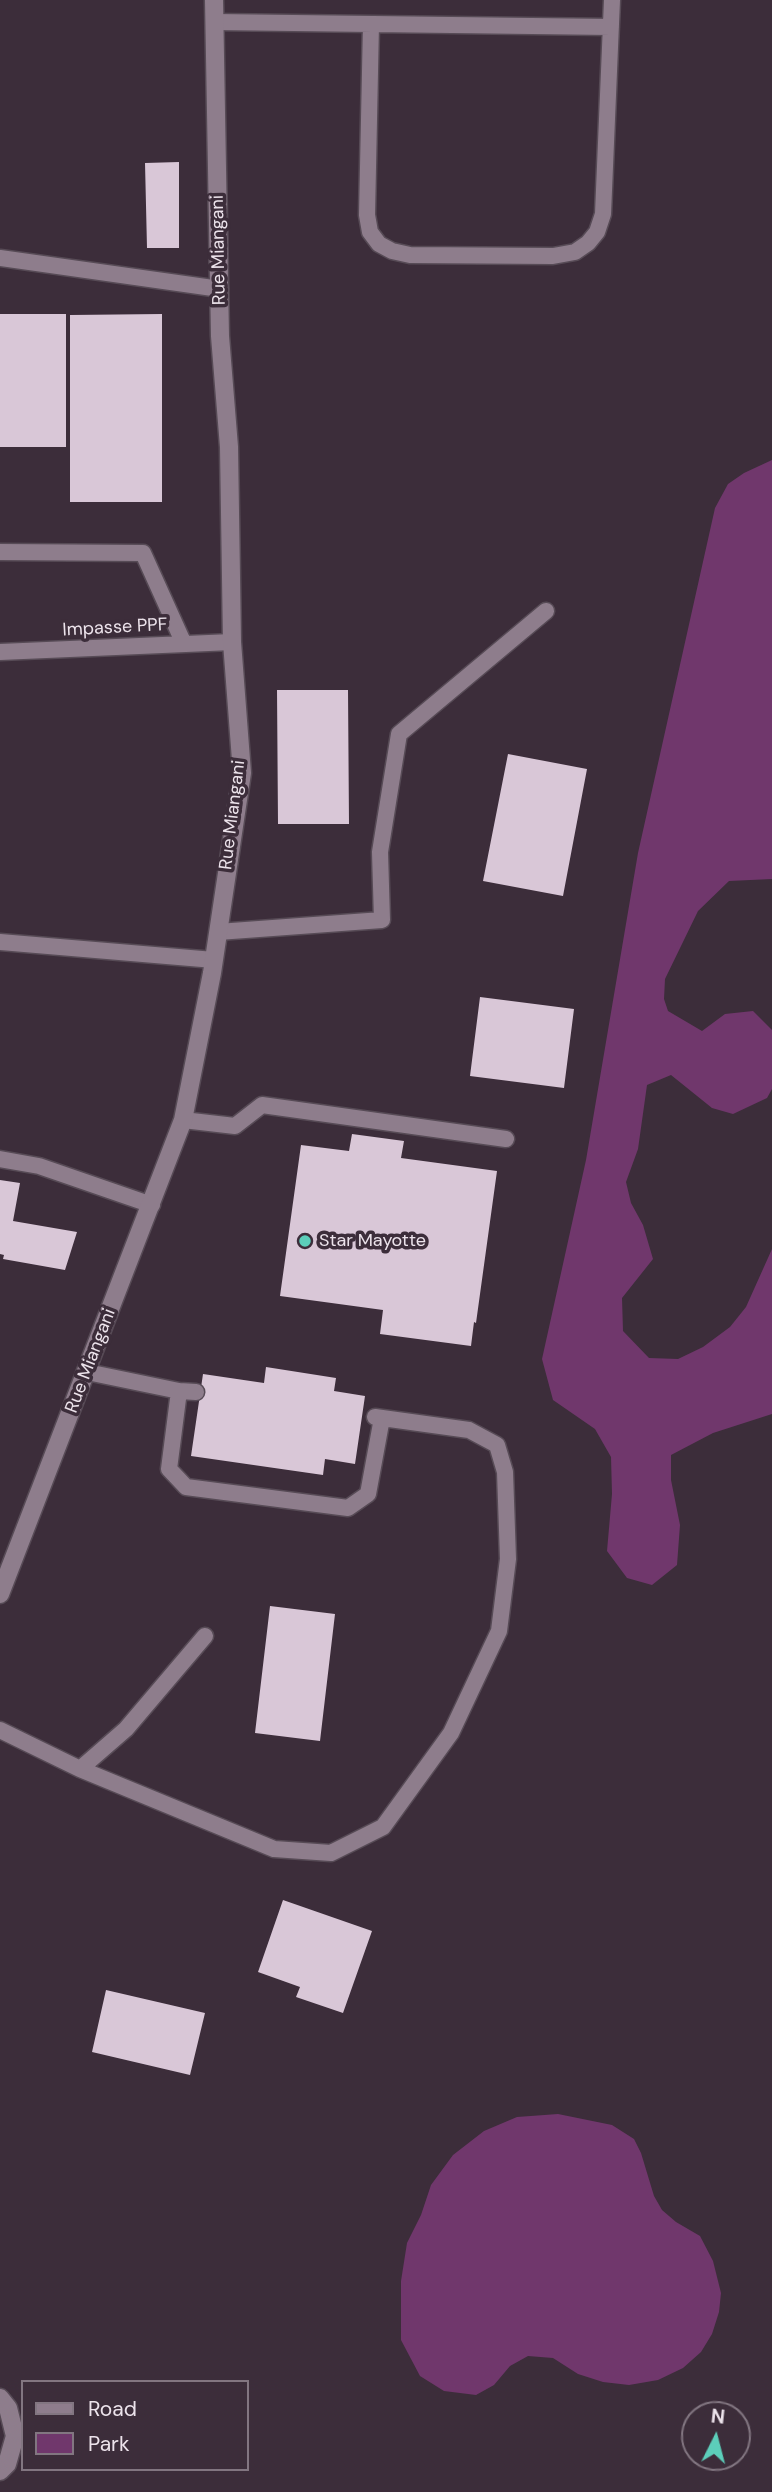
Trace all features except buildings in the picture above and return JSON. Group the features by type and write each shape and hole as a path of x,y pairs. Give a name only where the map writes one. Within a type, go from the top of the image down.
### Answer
{"street":[{"name":"Rue Miangani","path":"0,1594 183,1120 214,960 242,773 232,642 229,447 220,336 214,0"},
{"path":"0,2398 8,2407 15,2436 7,2464 0,2472"}],"lane":[{"path":"371,24 367,215 370,232 379,244 410,255 553,256 575,251 587,243 597,232 603,214 612,0"},
{"path":"214,22 611,27"},
{"path":"0,258 220,289"},
{"path":"0,552 143,553 184,644"},
{"path":"218,932 382,920 380,852 399,734 546,611"},
{"name":"Impasse PPF","path":"0,652 232,642"},
{"path":"0,942 214,960"},
{"path":"183,1120 235,1126 262,1105 506,1139"},
{"path":"0,1159 39,1166 152,1205"},
{"path":"87,1372 178,1391 196,1392"},
{"path":"0,1730 79,1769 274,1849 331,1853 383,1827 451,1733 499,1631 508,1559 505,1472 497,1445 469,1430 378,1418 368,1494 348,1508 187,1487 169,1469 178,1391"},
{"path":"79,1769 126,1729 205,1636"}],"green space":[{"path":"772,460 772,879 729,881 698,911 665,979 664,999 668,1011 702,1031 725,1014 753,1011 772,1030 772,1089 767,1098 733,1114 712,1108 671,1075 647,1085 638,1149 626,1182 631,1203 643,1225 653,1259 622,1298 623,1331 649,1358 678,1359 703,1347 730,1327 746,1307 772,1249 772,1414 713,1433 671,1455 671,1480 680,1525 677,1565 652,1585 627,1578 607,1551 612,1494 611,1457 595,1429 553,1400 542,1359 586,1160 638,853 715,508 728,484"},
{"path":"558,2114 612,2125 634,2139 654,2196 662,2210 700,2236 713,2261 721,2293 719,2312 712,2334 701,2352 683,2368 658,2380 629,2385 603,2382 578,2374 553,2358 528,2356 510,2366 494,2385 476,2395 444,2391 420,2376 401,2340 401,2281 407,2243 421,2215 431,2185 453,2155 484,2131 517,2117"}],"place":[{"name":"Star Mayotte","path":"305,1241"}]}
